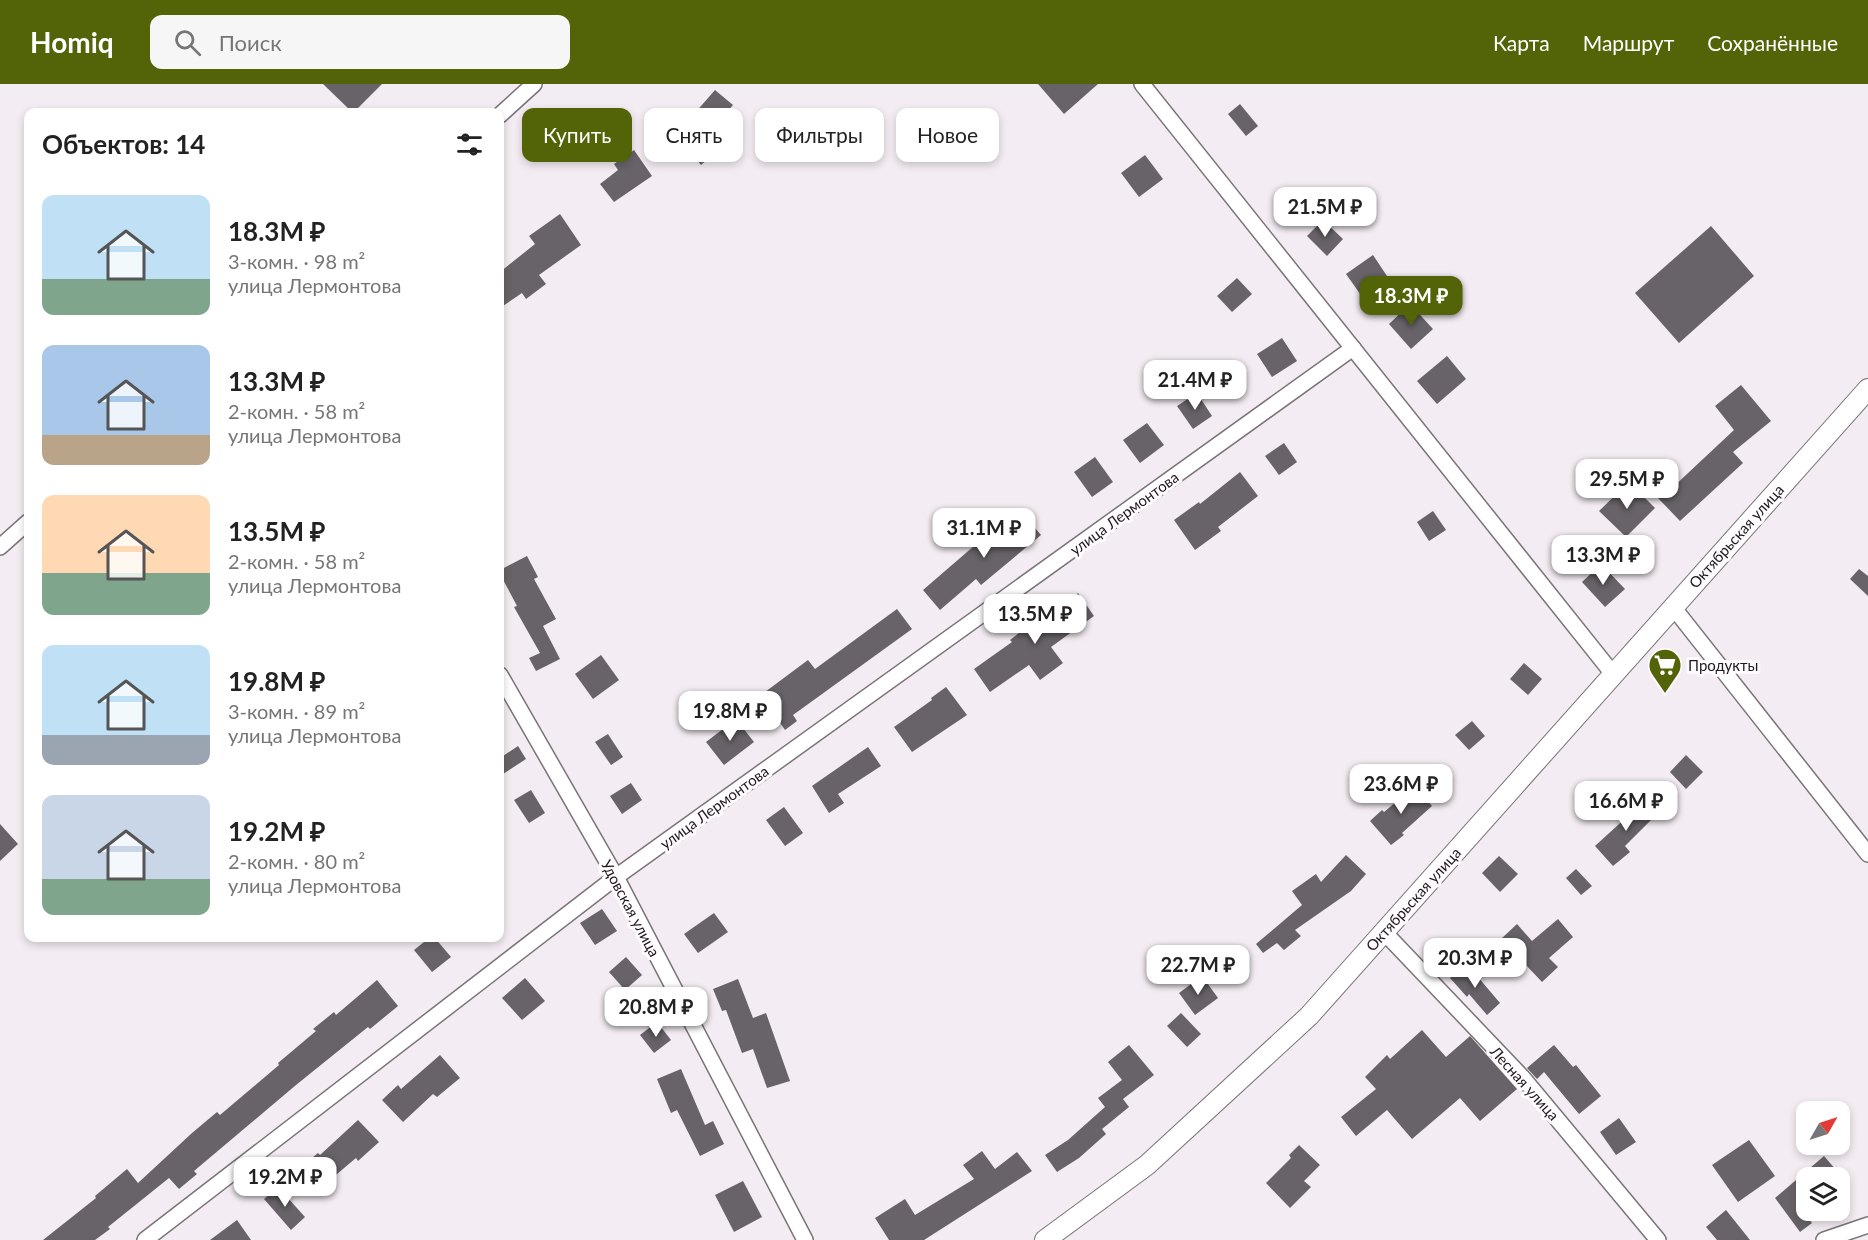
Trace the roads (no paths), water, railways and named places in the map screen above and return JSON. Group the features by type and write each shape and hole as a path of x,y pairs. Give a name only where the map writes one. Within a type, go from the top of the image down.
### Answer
{"street":[{"path":"504,111 534,84"},
{"path":"1142,84 1613,674"},
{"name":"улица Лермонтова","path":"145,1240 615,878 1353,348"},
{"name":"Октябрьская улица","path":"1045,1240 1147,1165 1309,1016 1868,389"},
{"path":"0,547 24,526"},
{"path":"1673,607 1868,854"},
{"name":"Удовская улица","path":"504,682 615,878 805,1240"},
{"name":"Лесная улица","path":"1384,932 1523,1078 1658,1240"},
{"path":"1824,1240 1868,1225"}],"place":[{"name":"Продукты","path":"1665,694"}]}
